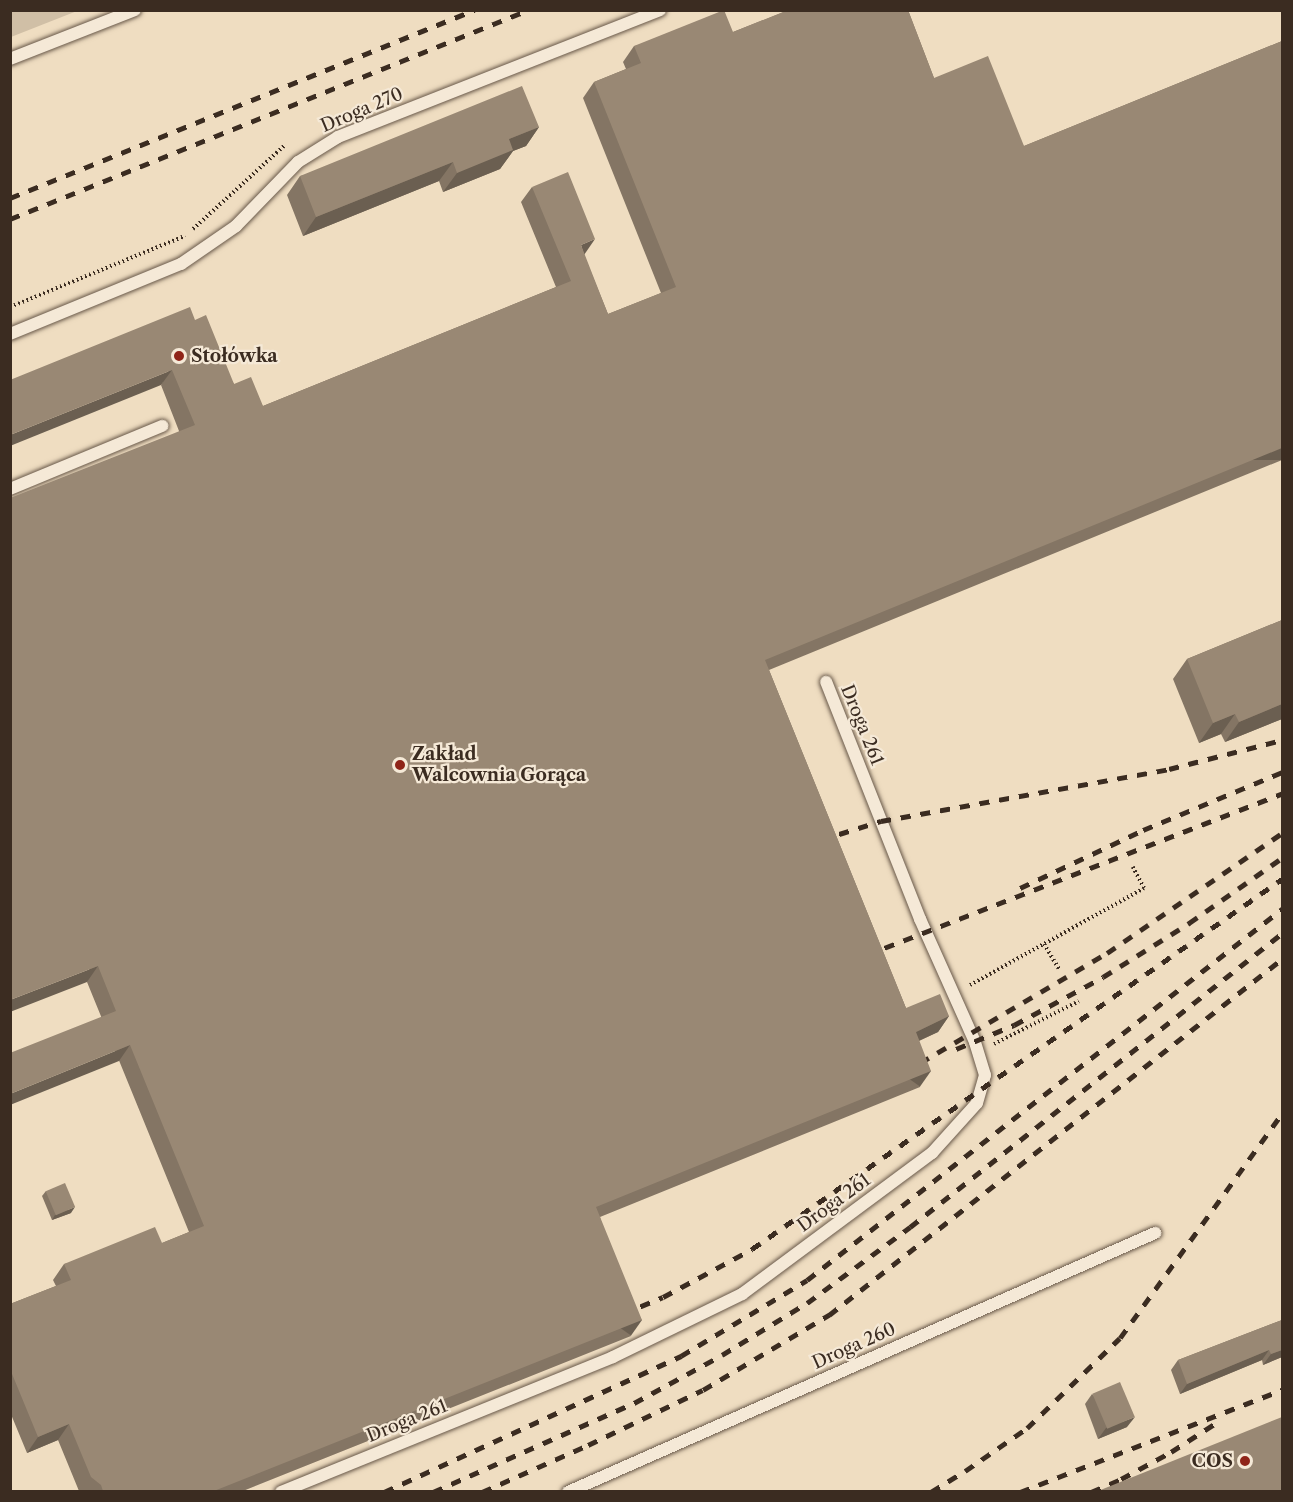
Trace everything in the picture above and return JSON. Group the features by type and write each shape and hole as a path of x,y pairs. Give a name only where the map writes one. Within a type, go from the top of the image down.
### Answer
{"lane":[{"path":"10,59 135,10"},
{"name":"Droga 270","path":"10,334 188,260 236,225 298,162 338,137 660,10"},
{"path":"10,489 162,426"},
{"name":"Droga 261","path":"281,1491 613,1357 742,1294 932,1153 976,1103 985,1075 979,1052 920,919 826,682"},
{"name":"Droga 260","path":"568,1491 1155,1233"}],"path":[{"path":"954,994 1144,888 1133,867"},
{"path":"1044,944 1059,969"},
{"path":"979,1052 1079,1001"}],"shaded area":[{"path":"11,10 77,10 77,11 11,37"}],"building":[{"name":"Zakład Walcownia Gorąca","path":"724,10 733,32 788,10 908,10 934,78 988,56 1024,146 1282,41 1282,448 765,660 906,1008 940,994 949,1016 916,1032 931,1071 596,1207 642,1320 214,1491 103,1491 101,1485 91,1477 69,1424 38,1437 10,1369 10,1304 71,1280 64,1264 155,1227 162,1243 204,1226 130,1045 10,1094 10,1053 116,1011 98,966 10,1000 10,498 195,425 172,370 10,435 10,380 190,307 195,320 206,315 234,384 251,377 263,406 571,281 532,187 568,172 595,239 581,245 608,314 676,287 594,82 641,63 634,46"},
{"path":"522,86 539,127 509,139 513,150 457,173 453,162 316,217 300,176"},
{"path":"1282,620 1282,704 1239,722 1235,714 1213,723 1187,659"},
{"path":"65,1183 75,1207 56,1215 46,1191"},
{"path":"1282,1320 1282,1350 1271,1354 1269,1350 1187,1384 1178,1360"},
{"path":"1120,1382 1135,1417 1107,1429 1092,1394"},
{"name":"COS","path":"1282,1417 1282,1491 1098,1491"}],"railway":[{"path":"10,198 474,10"},
{"path":"10,219 528,10"},
{"path":"820,840 881,821 1169,769 1282,740"},
{"path":"1020,888 1143,830 1282,772"},
{"path":"866,955 1282,794"},
{"path":"920,1063 1107,953 1282,833"},
{"path":"956,1049 1014,1025 1103,977 1189,923 1282,858"},
{"path":"622,1314 663,1297 752,1249 1282,879"},
{"path":"384,1492 681,1356 807,1280 1282,909"},
{"path":"433,1492 634,1403 722,1355 807,1303 910,1227 1282,933"},
{"path":"482,1492 703,1390 829,1315 1282,959"},
{"path":"931,1492 1027,1428 1120,1338 1282,1113"},
{"path":"1020,1492 1282,1390"},
{"path":"1091,1492 1171,1452 1216,1423"}],"place":[{"name":"Stołówka","path":"179,356"},
{"name":"Zakład Walcownia Gorąca","path":"400,765"},
{"name":"COS","path":"1245,1461"}]}
